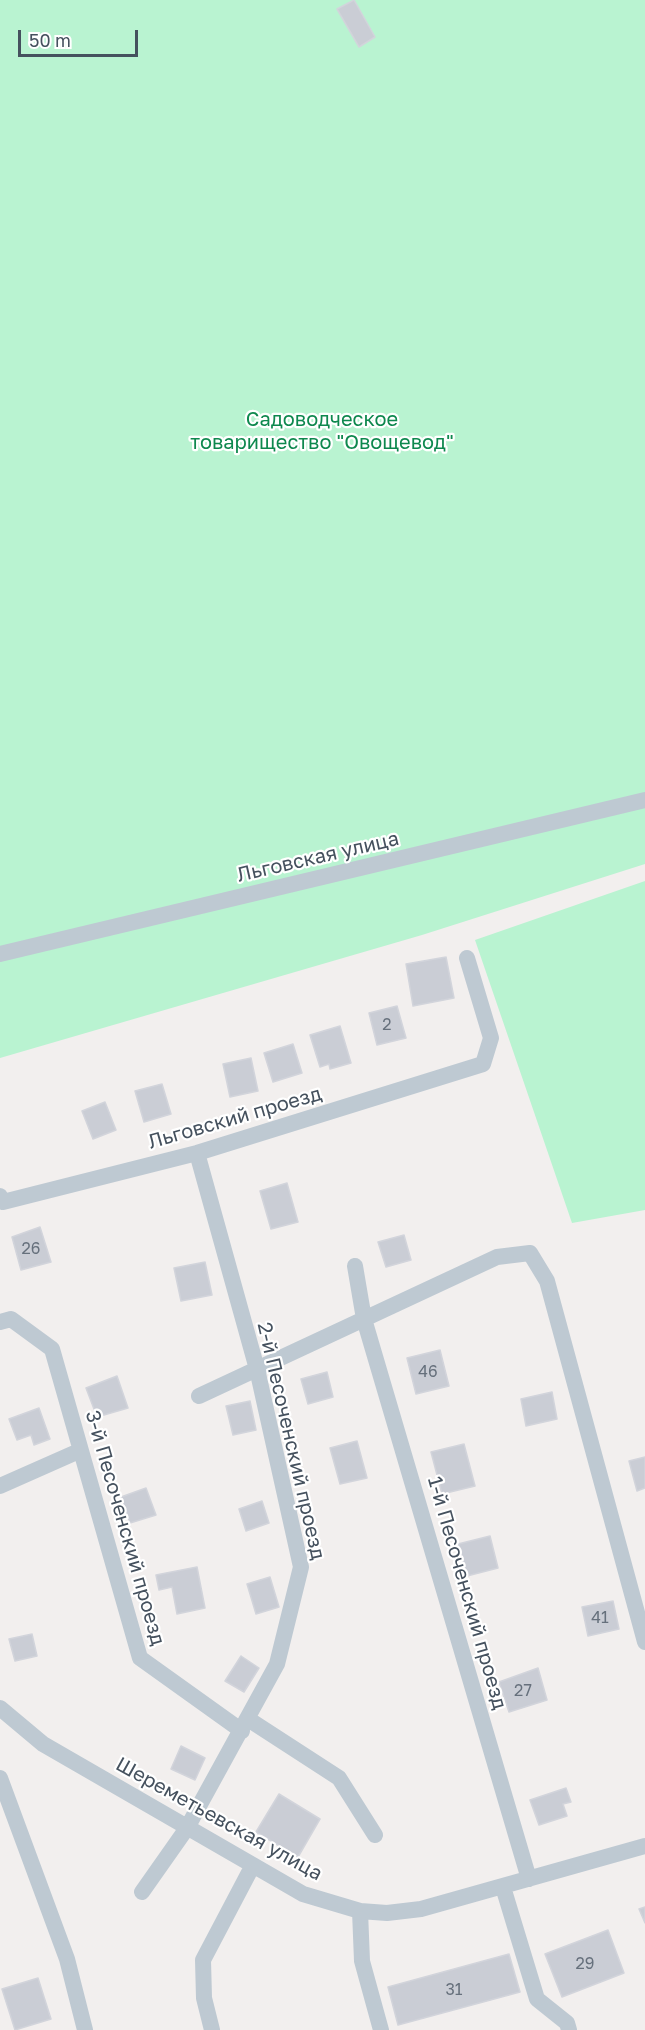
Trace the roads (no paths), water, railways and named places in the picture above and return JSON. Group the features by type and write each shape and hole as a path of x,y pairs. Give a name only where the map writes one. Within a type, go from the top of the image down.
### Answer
{"street":[{"name":"Льговская улица","path":"0,954 645,800"},
{"name":"Льговский проезд","path":"0,1196 3,1202 197,1153 483,1064 491,1038 467,958"},
{"name":"2-й Песоченский проезд","path":"142,1892 188,1828 277,1664 301,1567 256,1369 197,1153"},
{"path":"199,1396 497,1257 530,1253 547,1281 645,1642"},
{"name":"1-й Песоченский проезд","path":"355,1266 364,1319 529,1879"},
{"name":"3-й Песоченский проезд","path":"0,1322 11,1319 52,1349 79,1451 140,1658 245,1725 339,1778 375,1835"},
{"path":"0,1486 79,1451"},
{"name":"Шереметьевская улица","path":"0,1708 43,1744 303,1894 360,1911 387,1913 421,1910 645,1846"},
{"path":"0,1778 67,1959 85,2030"},
{"path":"212,2030 204,1998 203,1960 253,1865"},
{"path":"503,1887 537,1999 567,2023 569,2030"},
{"path":"360,1911 362,1961 381,2030"}],"park label":[{"name":"Садоводческое товарищество \"Овощевод\"","path":"322,432"}]}
